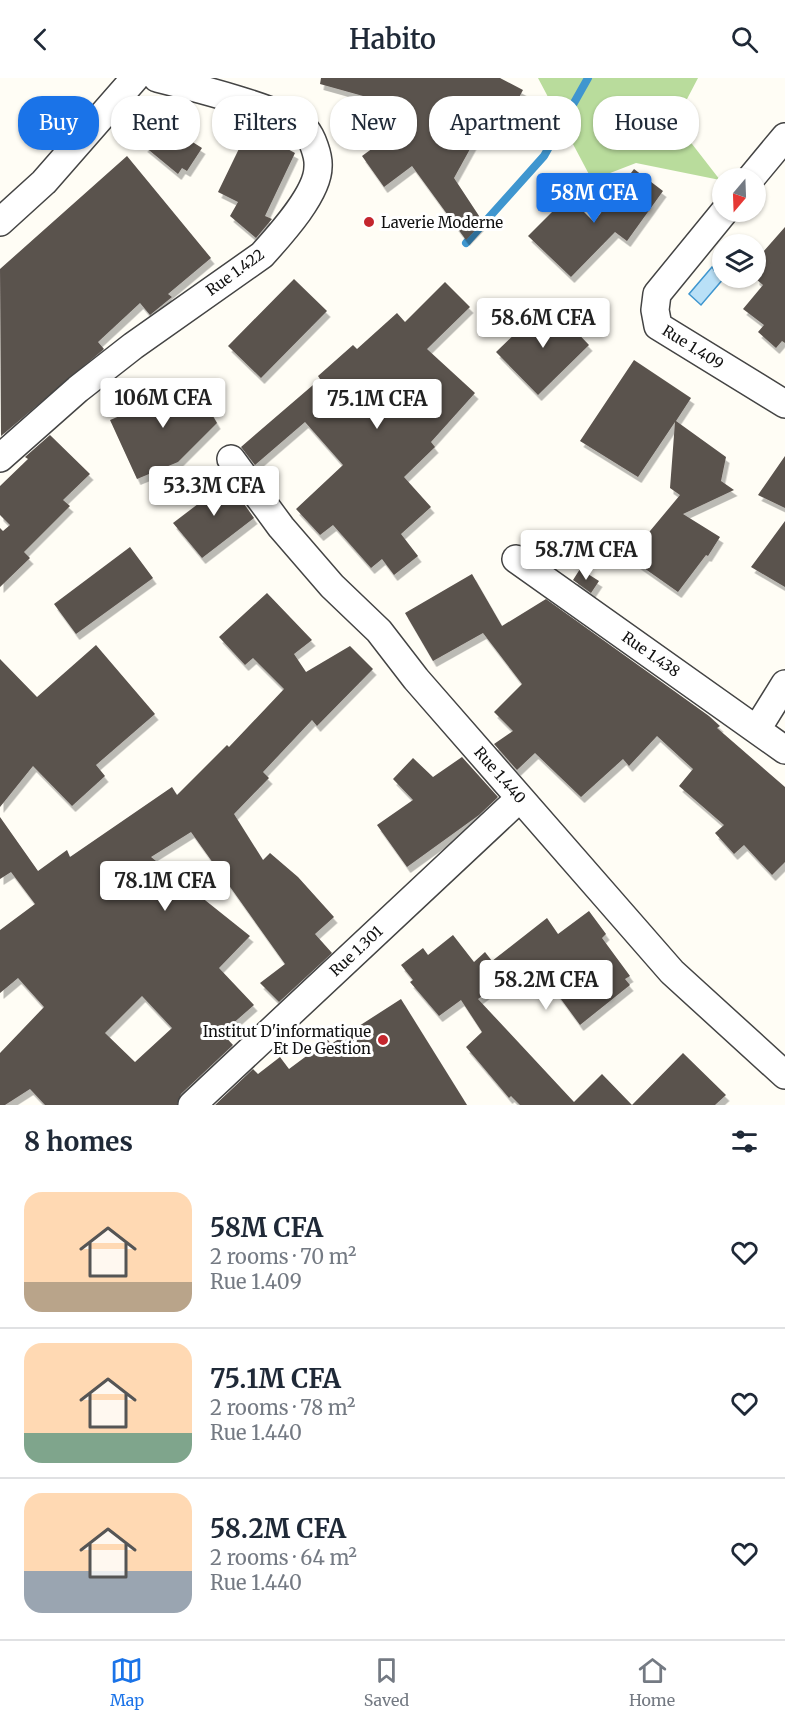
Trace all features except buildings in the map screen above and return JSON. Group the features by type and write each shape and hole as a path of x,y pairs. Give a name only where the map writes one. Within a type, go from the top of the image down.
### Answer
{"street":[{"path":"0,222 44,182 135,78"},
{"name":"Rue 1.422","path":"0,458 78,389 133,346 262,255 314,186 318,167 314,146 304,128 285,116 162,79"},
{"path":"759,168 785,137"},
{"name":"Rue 1.409","path":"716,222 657,294 655,310 658,326 785,404"},
{"name":"Rue 1.440","path":"231,459 281,527 332,586 379,632 416,679 672,972 785,1075"},
{"name":"Rue 1.438","path":"516,559 785,750"},
{"path":"757,729 785,684"},
{"name":"Rue 1.301","path":"192,1105 520,798"}],"green space":[{"path":"538,78 698,78 689,96 593,96 593,150 697,150 712,170 712,178 636,163 592,180 576,150 581,150 581,96 548,96"}],"water":[{"path":"712,267 712,288 715,288 701,305 689,294"}],"waterway":[{"path":"466,243 544,156 588,78"}],"place":[{"name":"Laverie Moderne","path":"369,222"},
{"name":"Institut D'informatique Et De Gestion","path":"383,1040"}]}
